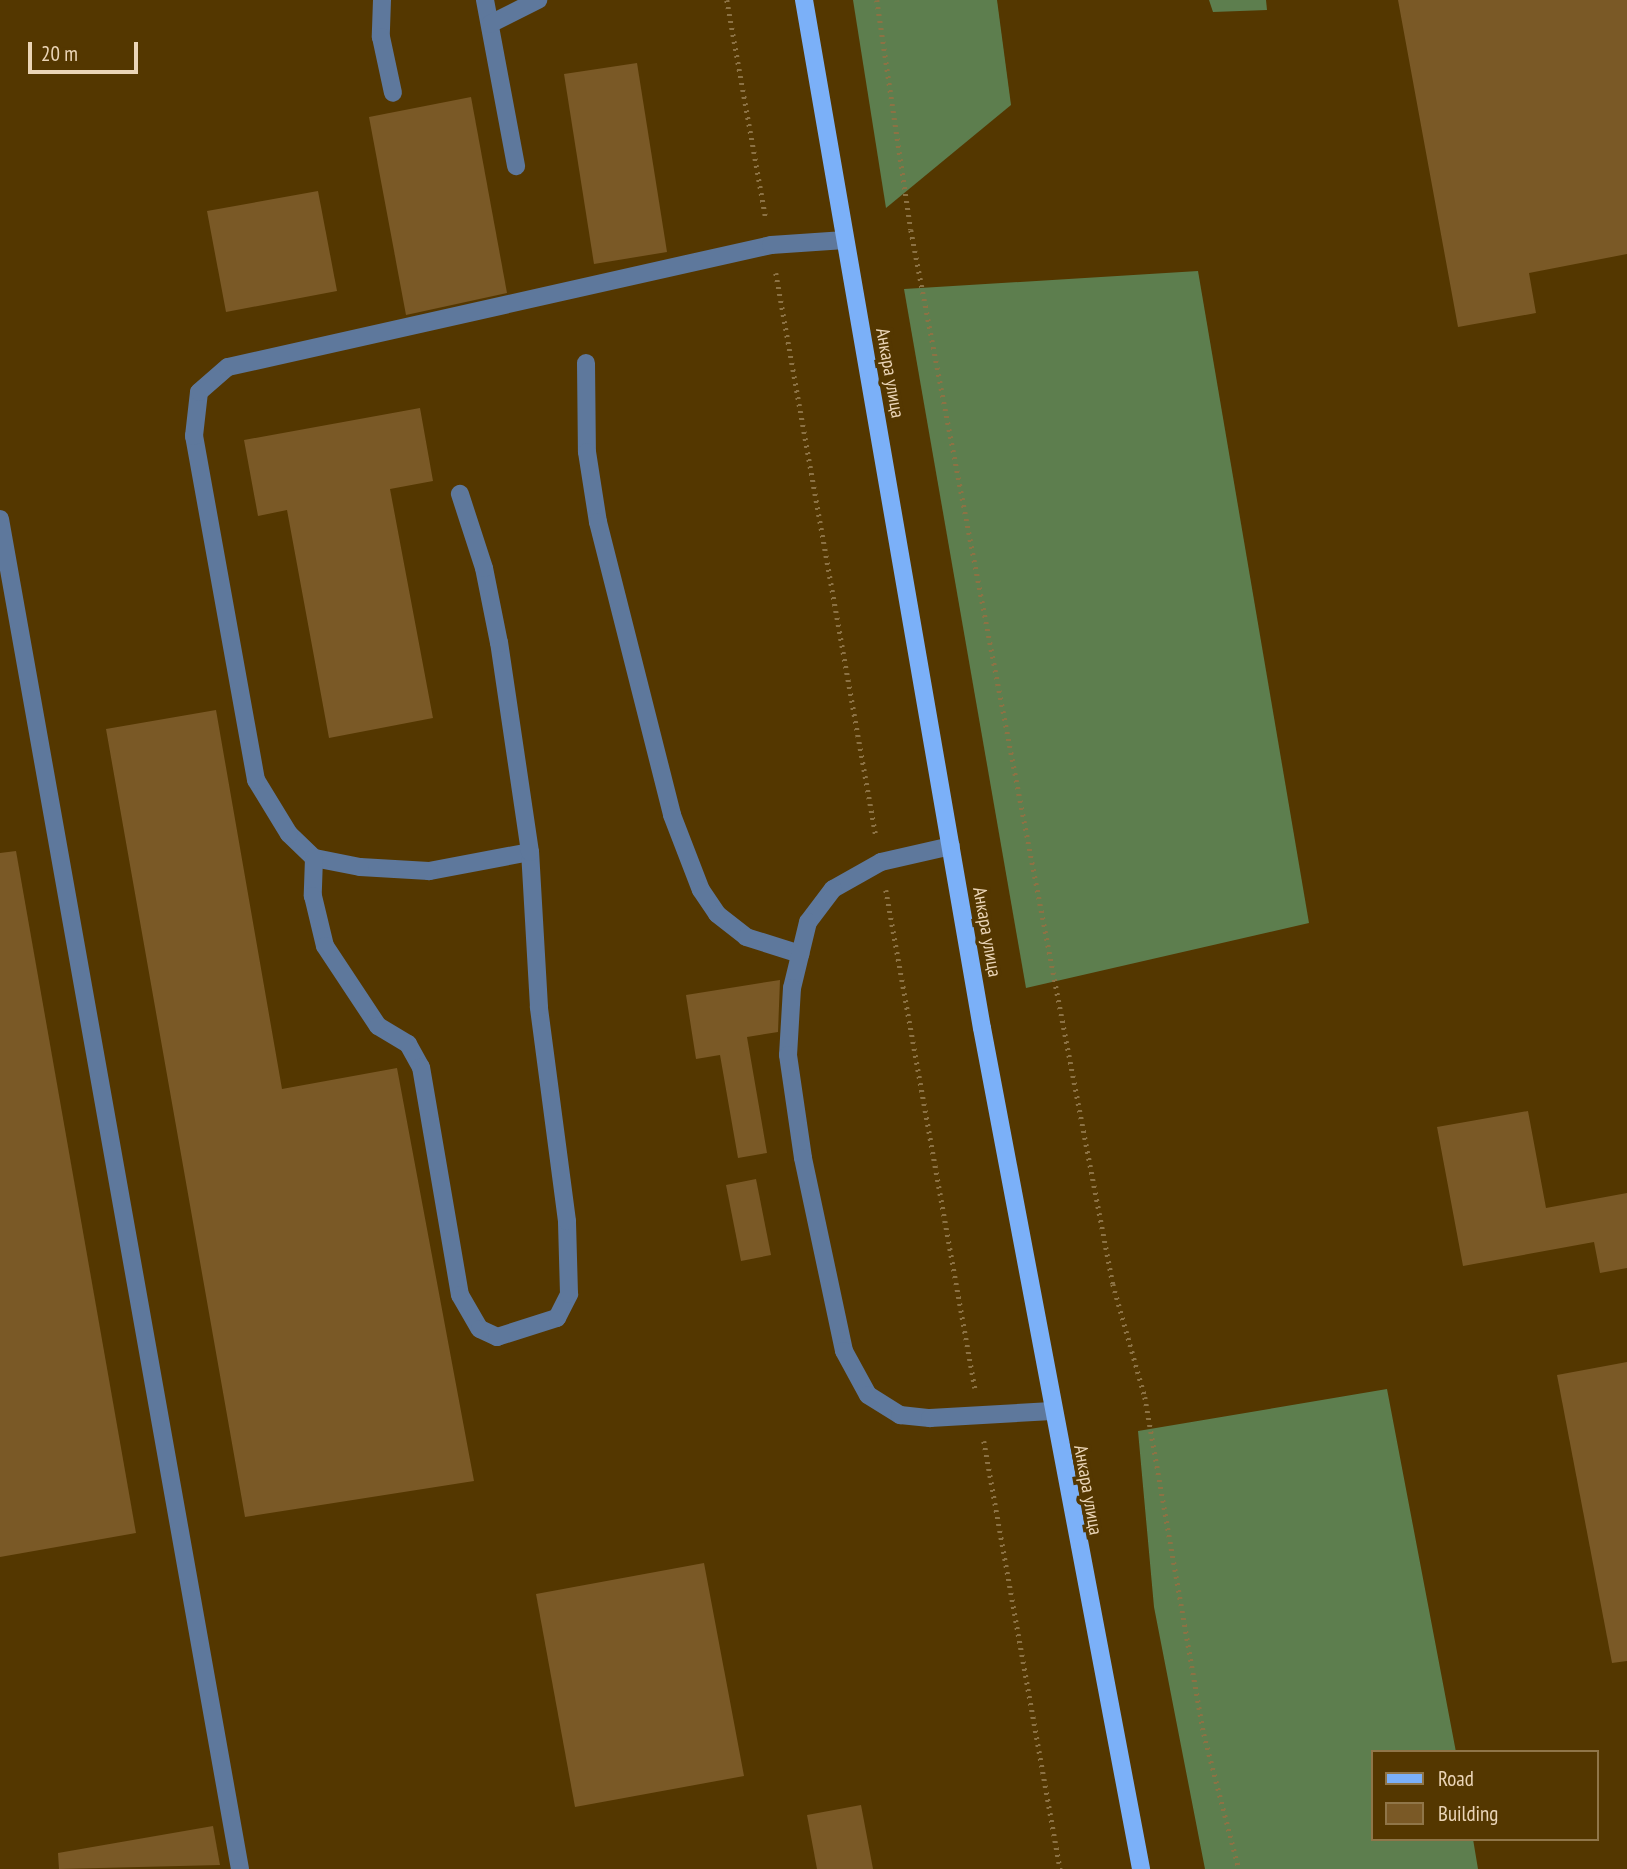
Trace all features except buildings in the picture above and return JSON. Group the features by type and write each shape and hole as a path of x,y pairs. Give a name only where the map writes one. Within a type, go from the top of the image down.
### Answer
{"main road":[{"name":"Анкара улица","path":"804,0 950,846 1052,1411 1141,1869"}],"street":[{"path":"382,0 381,37 393,93"},
{"path":"485,0 516,166"},
{"path":"490,24 538,0"},
{"path":"530,852 429,871 314,858 289,834 256,780 194,436 199,392 228,367 771,245 845,240"},
{"path":"586,363 587,452 598,522 672,814 701,890 717,914 746,937 800,954"},
{"path":"314,858 313,896 325,946 379,1026 408,1044 421,1067 460,1295 480,1329 497,1336 557,1318 569,1293 567,1221 539,1007 530,852 499,643 484,568 460,495"},
{"path":"0,519 240,1869"},
{"path":"950,846 881,862 833,889 808,922 792,988 788,1055 803,1158 844,1351 868,1395 900,1415 1052,1411"}],"path":[{"path":"727,0 1060,1869"},
{"path":"877,0 911,230 1113,1284 1145,1397 1204,1734 1239,1869"}],"green space":[{"path":"853,0 997,0 1011,105 886,208"},
{"path":"1209,0 1266,0 1267,10 1213,12"},
{"path":"1198,271 1309,923 1026,988 904,289"},
{"path":"1387,1389 1456,1750 1372,1750 1372,1841 1473,1841 1478,1869 1205,1869 1154,1607 1138,1431"}]}
